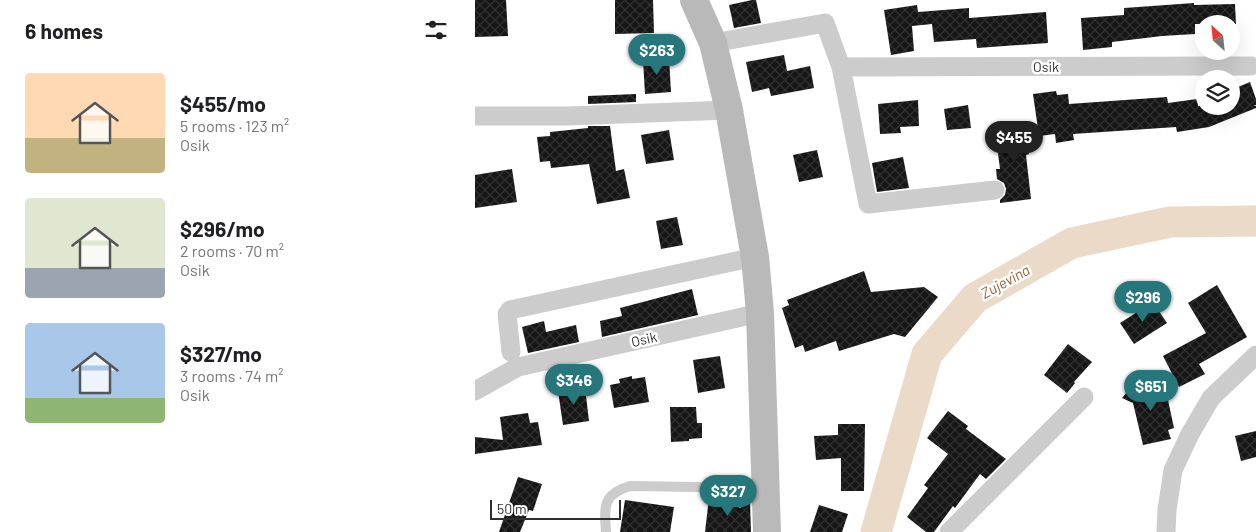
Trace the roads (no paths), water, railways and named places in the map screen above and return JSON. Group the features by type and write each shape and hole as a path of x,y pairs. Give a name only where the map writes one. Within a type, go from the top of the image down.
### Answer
{"main road":[{"path":"694,0 713,43 729,110 755,257 760,313 762,481 767,532"}],"street":[{"path":"713,43 825,23 841,67 868,204 995,190"},
{"name":"Osik","path":"841,67 1251,66"},
{"path":"475,116 568,116 729,110"},
{"path":"511,352 507,314 510,310 755,257"},
{"name":"Osik","path":"475,391 518,367 760,313"},
{"path":"1166,532 1173,470 1190,434 1211,398 1256,355"},
{"path":"949,532 1084,397"}],"lane":[{"path":"740,501 762,481"},
{"path":"606,532 605,516 608,498 618,490 630,486 762,481"}],"waterway":[{"name":"Zujevina","path":"876,532 927,354 975,298 1072,243 1170,222 1256,221"}]}
